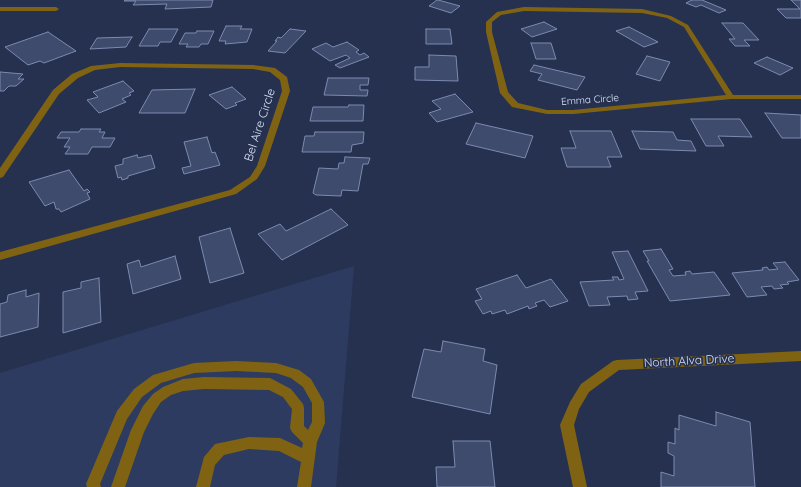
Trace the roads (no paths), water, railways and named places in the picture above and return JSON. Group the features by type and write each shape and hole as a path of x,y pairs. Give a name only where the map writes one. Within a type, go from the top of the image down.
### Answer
{"street":[{"path":"0,9 56,9"},
{"name":"Emma Circle","path":"731,97 686,26 669,17 642,11 524,9 499,13 489,22 489,32 504,93 515,105 547,112 573,112 731,97 801,97"},
{"name":"Bel Aire Circle","path":"0,175 56,92 75,76 94,68 120,65 253,67 272,70 284,79 286,91 261,166 253,179 233,192 0,256"},
{"name":"North Alva Drive","path":"580,487 567,425 574,406 585,388 617,365 801,356"},
{"path":"94,487 93,484 122,415 138,393 157,378 194,368 236,366 276,368 295,374 307,383 318,402 319,423 310,441 304,487"},
{"path":"118,487 138,430 148,410 157,398 166,391 183,385 204,383 270,384 287,393 298,408 297,428 310,441"},
{"path":"203,487 209,462 220,449 249,443 280,446 308,458"}]}
